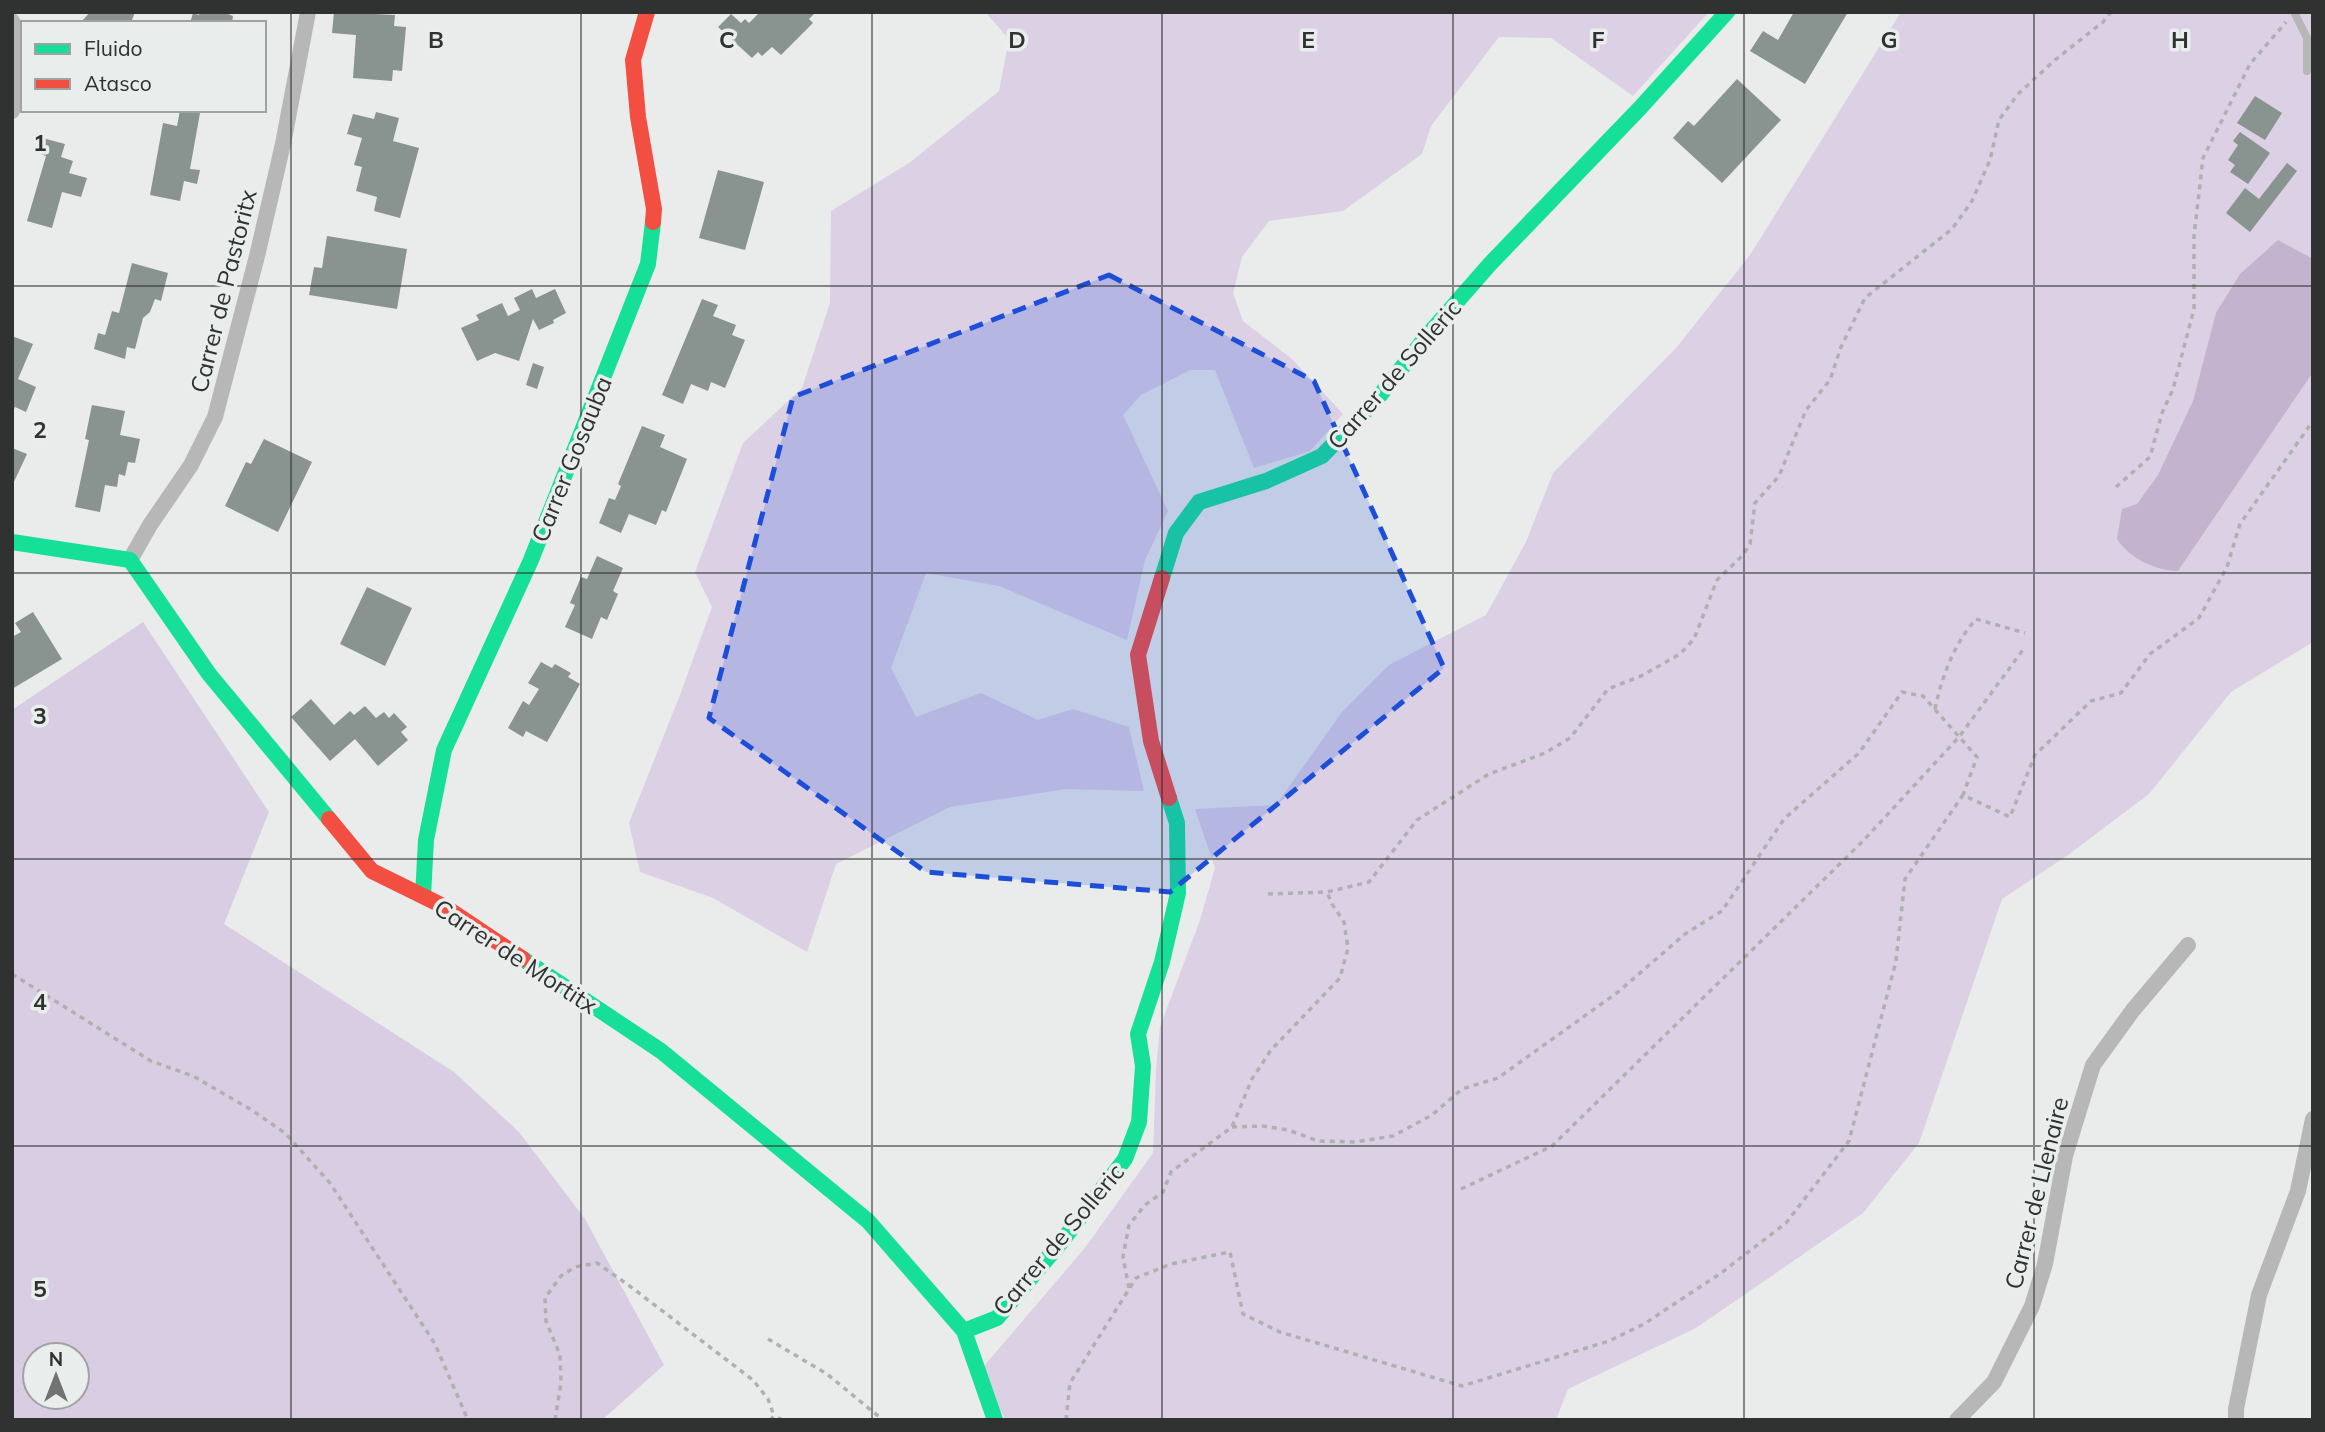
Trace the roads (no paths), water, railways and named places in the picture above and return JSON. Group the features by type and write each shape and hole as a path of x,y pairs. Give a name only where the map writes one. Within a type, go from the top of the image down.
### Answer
{"street":[{"name":"Carrer de Pastoritx","path":"130,560 150,525 191,466 215,417 257,256 309,12"},
{"name":"Carrer Gosauba","path":"423,897 426,840 444,750 531,560 648,264 654,209 638,117 633,60 647,12"},
{"name":"Carrer de Solleric","path":"964,1331 997,1318 1054,1251 1125,1159 1139,1122 1143,1066 1138,1034 1162,962 1178,892 1177,822 1152,741 1138,655 1176,533 1199,502 1266,481 1322,456 1377,399 1426,337 1490,264 1640,108 1727,12"},
{"path":"12,21 12,111"},
{"path":"12,542 130,560"},
{"name":"Carrer de Mortitx","path":"130,560 209,674 372,871 445,907 660,1051 869,1221 964,1331 995,1420"},
{"name":"Carrer de Llenaire","path":"1957,1420 1994,1382 2032,1306 2045,1264 2065,1156 2093,1065 2133,1010 2188,945"},
{"path":"2236,1420 2259,1295 2298,1191 2313,1119"}],"lane":[{"path":"2294,13 2307,38 2307,71"}]}
